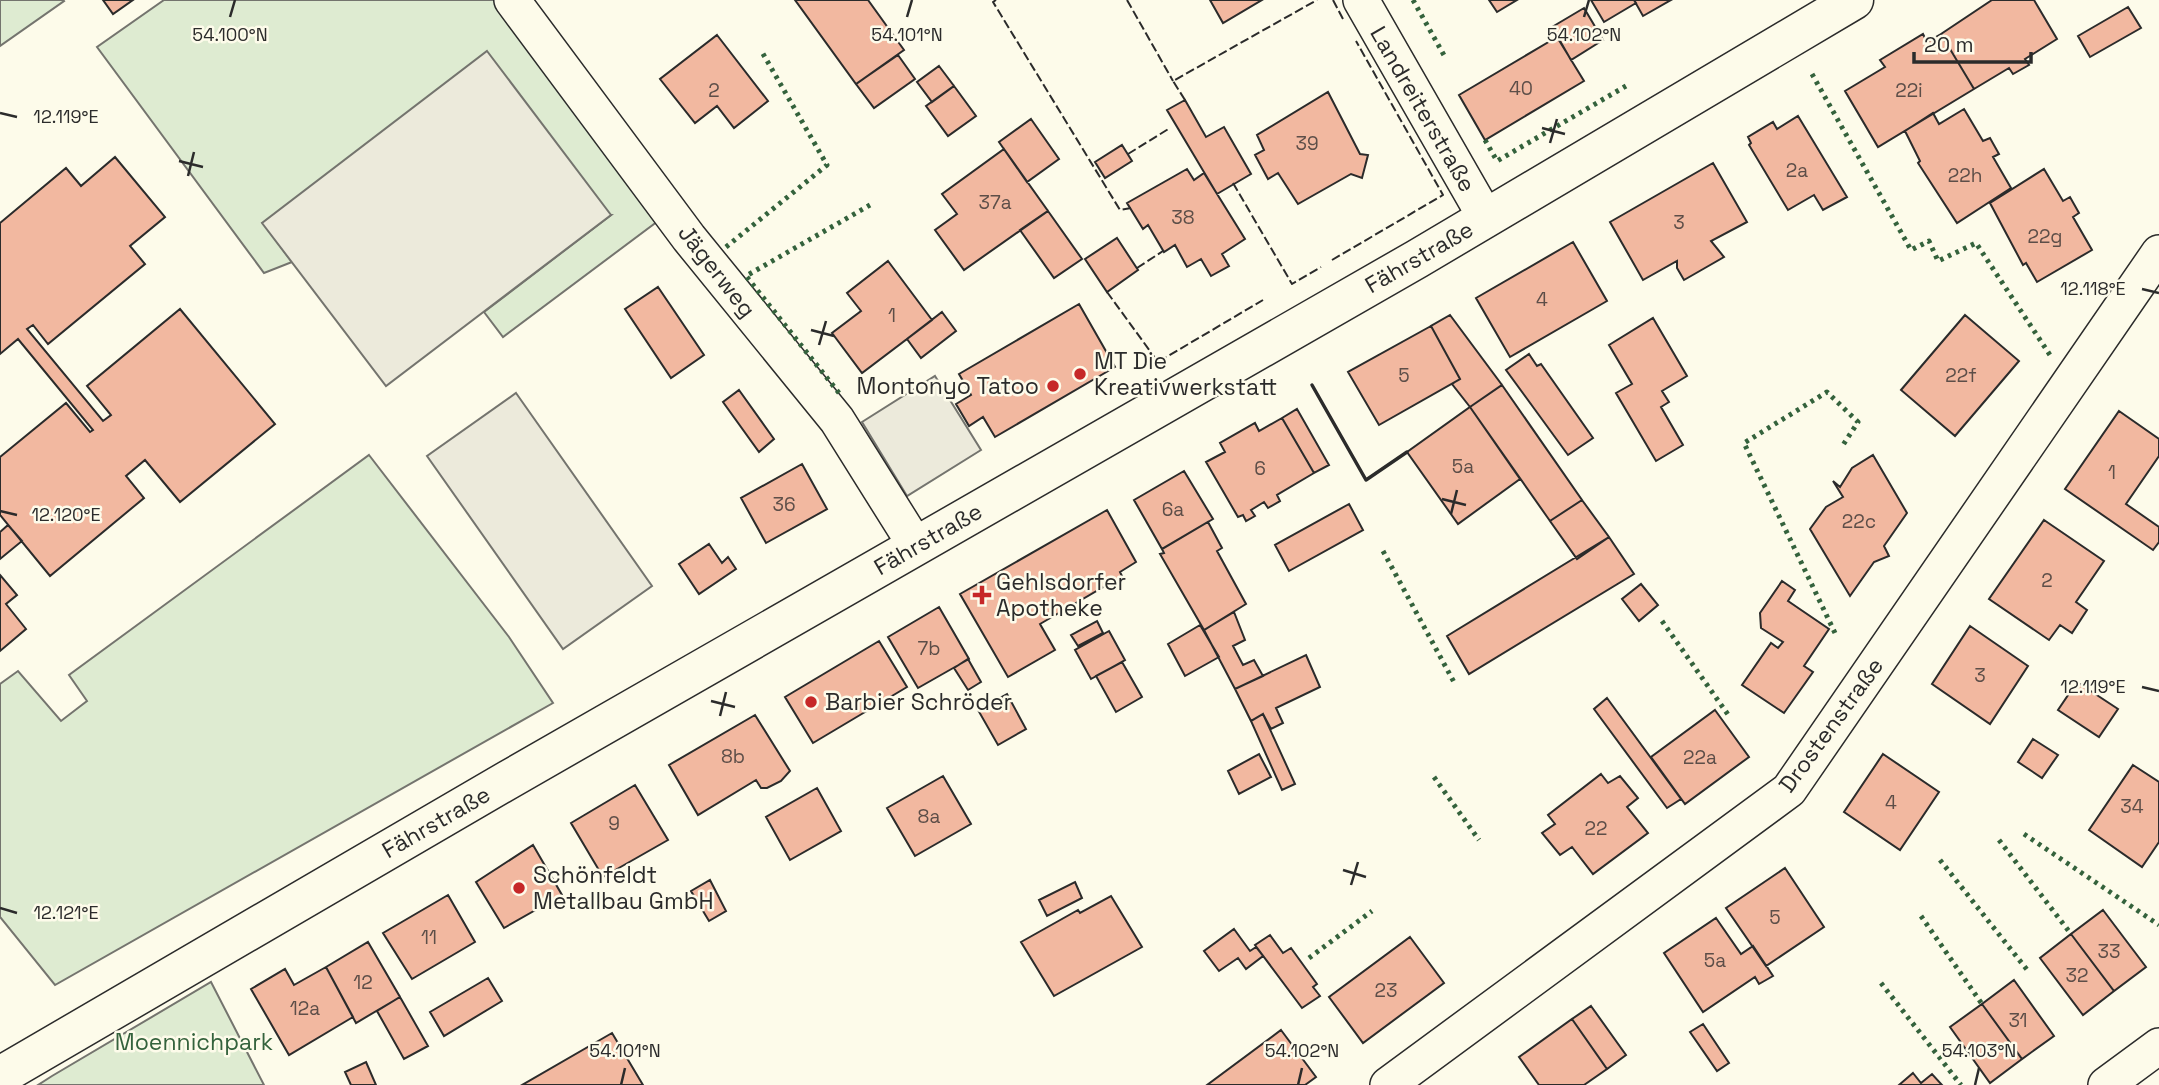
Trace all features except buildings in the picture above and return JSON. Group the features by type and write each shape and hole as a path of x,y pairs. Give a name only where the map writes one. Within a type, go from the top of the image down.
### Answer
{"street":[{"name":"Jägerweg","path":"512,0 690,238 837,421 916,546"},
{"name":"Landreiterstraße","path":"1361,0 1486,218"},
{"name":"Fährstraße","path":"0,1076 1486,218 1854,0"},
{"name":"Drostenstraße","path":"1388,1085 1788,790 2159,253"},
{"path":"2106,1085 2159,1046"}],"green space":[{"path":"0,0 63,0 64,1 0,46"},
{"path":"164,0 512,0 670,212 503,337 484,312 611,215 263,223 292,262 264,273 97,47"},
{"path":"369,455 509,637 553,703 55,985 0,917 0,684 18,671 61,721 87,701 69,675"},
{"name":"Moennichpark","path":"211,982 264,1085 38,1085 52,1076"}],"shaded area":[{"path":"487,51 611,215 386,386 262,223"},
{"path":"935,376 981,450 907,496 862,422"},
{"path":"516,393 652,586 563,649 427,456"}],"hedge":[{"path":"1413,0 1445,57"},
{"path":"726,247 827,165 762,52"},
{"path":"1812,74 1911,250 1929,241 1938,261 1976,243 2050,355"},
{"path":"1485,140 1497,161 1626,86"},
{"path":"839,393 746,276 870,205"},
{"path":"1835,633 1744,443 1827,392 1858,422 1843,445"},
{"path":"1383,551 1455,684"},
{"path":"1662,621 1729,716"},
{"path":"1434,777 1479,840"},
{"path":"2024,834 2159,925"},
{"path":"1999,840 2071,934"},
{"path":"1940,860 2028,971"},
{"path":"1309,958 1372,911"},
{"path":"1921,916 1982,1004"},
{"path":"1881,983 1961,1085"}],"fence":[{"path":"996,0 993,2 1120,210 1131,208"},
{"path":"1127,0 1173,81"},
{"path":"1185,100 1173,81 1317,0"},
{"path":"1333,0 1344,21"},
{"path":"1332,260 1443,195 1356,41"},
{"path":"1128,154 1170,128"},
{"path":"1233,183 1292,284 1321,267"},
{"path":"1137,268 1163,251"},
{"path":"1107,292 1158,362 1263,300"}],"wall":[{"path":"1312,385 1366,480 1407,452"}],"place":[{"name":"MT Die Kreativwerkstatt","path":"1080,374"},
{"name":"Montonyo Tatoo","path":"1053,386"},
{"name":"Gehlsdorfer Apotheke","path":"982,595"},
{"name":"Barbier Schröder","path":"811,702"},
{"name":"Schönfeldt Metallbau GmbH","path":"519,888"}]}
